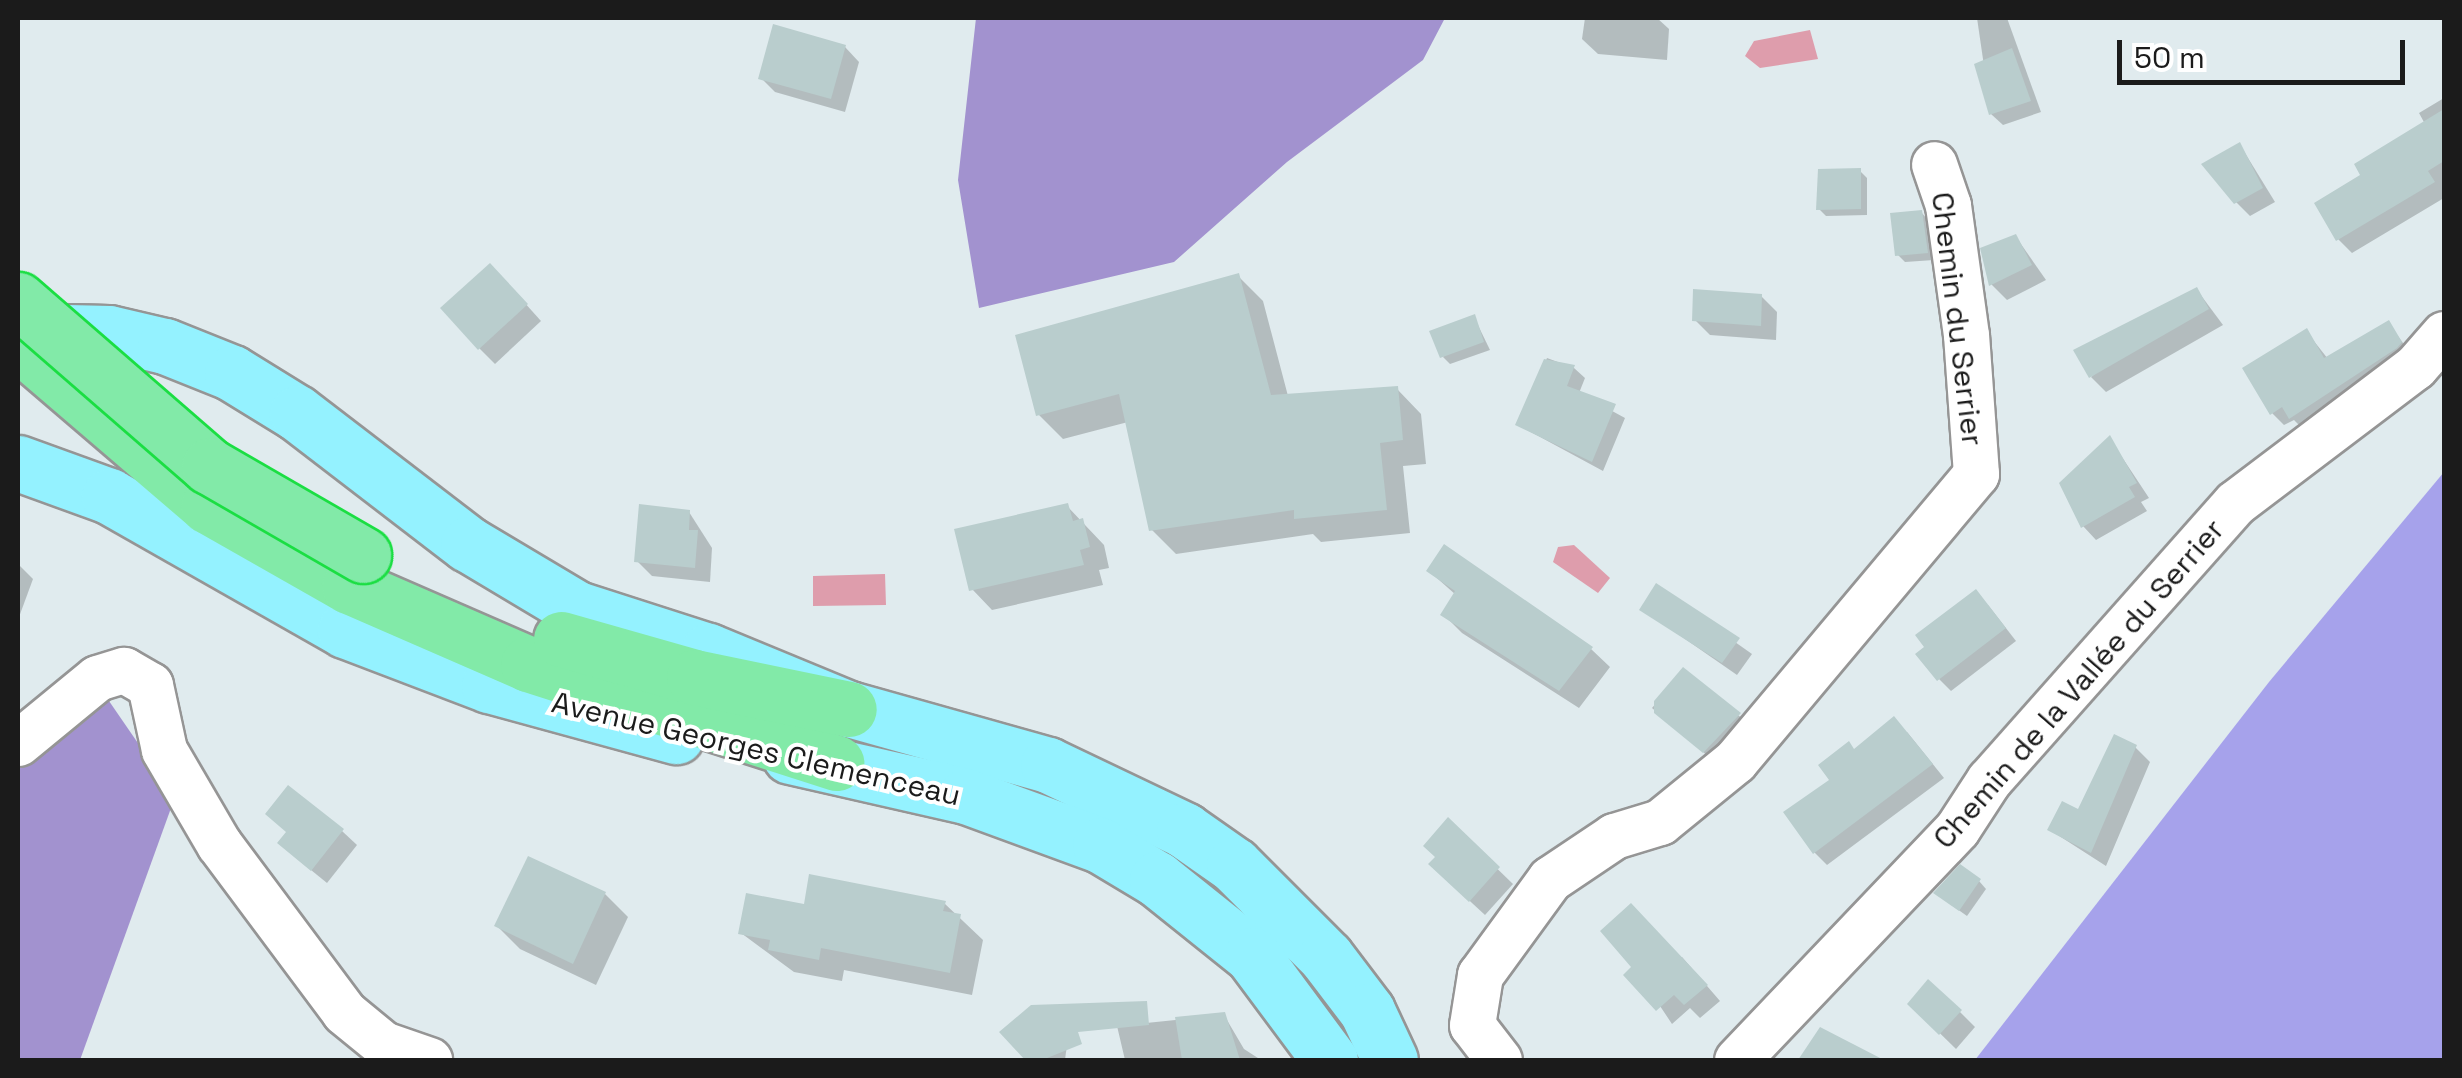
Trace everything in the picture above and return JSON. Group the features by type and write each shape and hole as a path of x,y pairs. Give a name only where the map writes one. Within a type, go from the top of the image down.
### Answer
{"highway":[{"path":"18,300 209,466 356,571 578,646 850,709"},
{"path":"18,342 208,506 356,571 528,664 837,762"}],"main road":[{"name":"Avenue Georges Clemenceau","path":"18,331 109,334 165,346 232,373 297,412 468,544 577,609 708,652 850,709 1048,766 1184,830 1246,875 1326,957 1367,1011 1390,1060"},
{"name":"Avenue Georges Clemenceau","path":"18,463 109,496 344,630 452,672 713,745 837,762 1041,818 1100,845 1157,879 1252,956 1330,1060"}],"street":[{"name":"Chemin du Serrier","path":"1498,1060 1472,1025 1480,975 1550,879 1614,836 1660,822 1736,761 1976,474 1961,298 1948,204 1934,164"},
{"name":"Chemin de la Vallée du Serrier","path":"1737,1060 1957,828 1989,780 2235,503 2415,367 2444,334"},
{"path":"18,743 97,678 124,670 150,685 164,750 200,812 333,997 383,1044 429,1060"}],"shaded area":[{"path":"976,18 1445,18 1423,60 1287,162 1174,262 979,308 958,180"},
{"path":"1810,30 1818,59 1760,68 1745,56 1754,41"},
{"path":"2444,472 2444,1060 1975,1060 2269,682"},
{"path":"1574,545 1610,578 1598,593 1553,562 1558,547"},
{"path":"885,574 886,605 813,606 813,576"},
{"path":"109,701 175,797 80,1060 18,1060 18,752"}],"building":[{"path":"773,24 846,45 831,99 758,79"},
{"path":"2012,48 2031,101 1989,115 1974,64"},
{"path":"2444,109 2444,161 2428,171 2435,182 2336,241 2314,203 2360,175 2354,164"},
{"path":"2240,142 2263,188 2234,204 2201,164"},
{"path":"1861,168 1861,209 1816,210 1818,169"},
{"path":"1922,210 1928,253 1895,256 1890,213"},
{"path":"2016,234 2032,265 1989,286 1980,248"},
{"path":"490,263 528,304 478,350 440,308"},
{"path":"1239,273 1271,395 1398,386 1403,440 1380,443 1387,510 1294,519 1294,510 1149,531 1119,394 1036,416 1015,335"},
{"path":"2197,287 2209,309 2089,378 2073,350"},
{"path":"1693,289 1762,294 1761,326 1692,321"},
{"path":"1475,314 1484,342 1440,358 1429,331"},
{"path":"2389,320 2402,342 2397,348 2289,419 2282,407 2270,415 2242,368 2307,328 2324,358"},
{"path":"1544,359 1575,365 1567,386 1616,404 1592,462 1515,425"},
{"path":"2110,435 2137,483 2129,487 2135,497 2081,528 2059,483"},
{"path":"1068,503 1073,521 1083,518 1090,547 1080,550 1084,565 969,591 954,529"},
{"path":"639,504 690,510 689,530 698,530 695,568 634,562"},
{"path":"1444,544 1593,647 1559,691 1440,615 1455,591 1426,571"},
{"path":"1656,583 1740,638 1722,663 1639,610"},
{"path":"1976,589 2006,628 1937,681 1915,654 1924,647 1915,635"},
{"path":"1683,667 1741,713 1703,753 1654,713 1654,701"},
{"path":"1894,716 1933,764 1813,854 1783,812 1829,780 1818,765 1849,741 1854,749"},
{"path":"2114,734 2137,745 2091,853 2047,830 2062,801 2078,809"},
{"path":"288,785 344,829 311,871 277,843 286,832 265,814"},
{"path":"1448,817 1500,867 1469,902 1428,864 1435,857 1423,846"},
{"path":"528,856 606,892 573,964 494,926"},
{"path":"1960,864 1981,879 1959,911 1933,893"},
{"path":"809,874 946,901 943,911 961,914 950,973 821,948 819,960 768,950 770,940 738,934 746,893 804,904"},
{"path":"1631,903 1708,985 1684,1005 1674,995 1656,1011 1623,975 1631,967 1600,931"},
{"path":"1928,979 1962,1010 1939,1035 1907,1004"},
{"path":"1147,1001 1149,1025 1078,1032 1082,1044 1042,1060 1025,1060 999,1032 1031,1005"},
{"path":"1225,1012 1240,1060 1182,1060 1175,1017"},
{"path":"1820,1027 1884,1060 1798,1060"}]}
